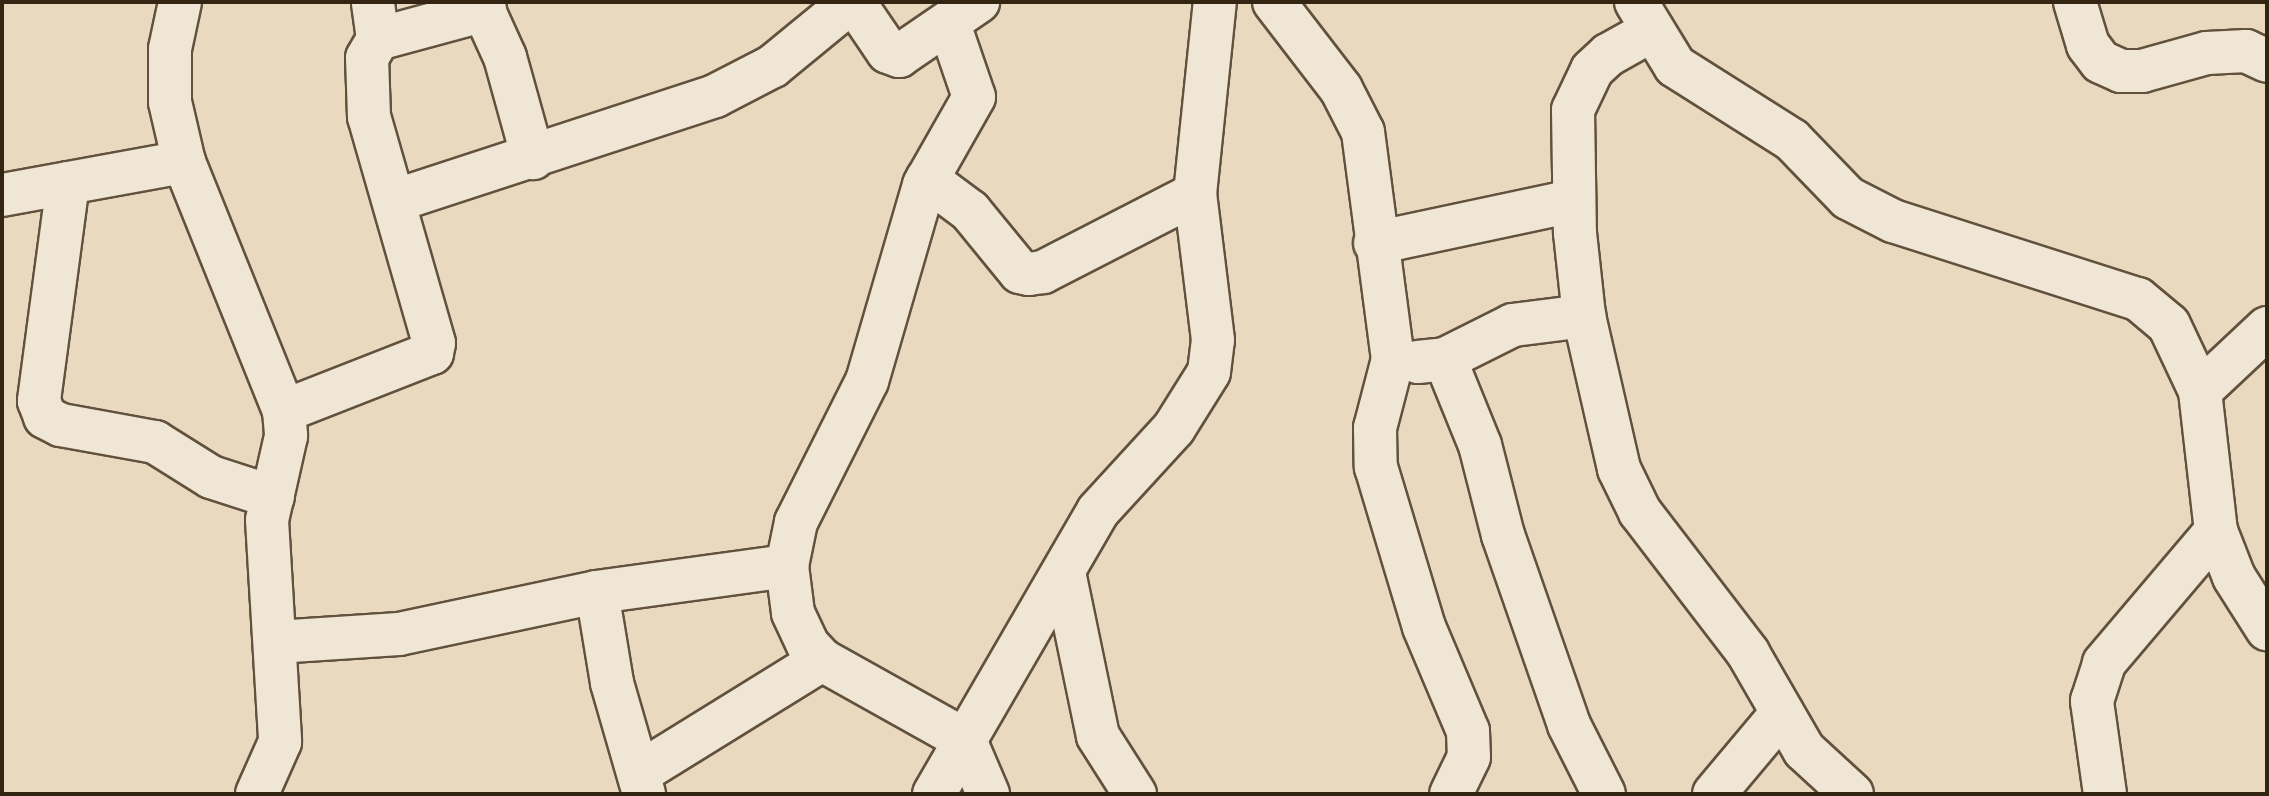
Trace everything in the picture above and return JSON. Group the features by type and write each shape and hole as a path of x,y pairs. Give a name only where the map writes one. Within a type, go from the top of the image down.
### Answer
{"street":[{"path":"180,2 170,49 170,102 184,162 284,411 286,436 267,544 276,642 280,742 257,794"},
{"path":"394,201 715,96 773,66 853,2 888,52 899,56 964,13 974,97 927,179 867,381 796,522 787,566 793,613 822,660 965,740 988,794"},
{"path":"934,794 1112,490 1174,428 1209,372 1213,340 1195,194 1215,2"},
{"path":"2075,2 2088,45 2101,62 2121,71 2142,71 2207,53 2246,51 2267,61"},
{"path":"1281,3 1341,89 1363,132 1375,243 1393,359 1375,428 1376,467 1424,627 1468,731 1469,757 1451,794"},
{"path":"284,411 432,353 434,343 369,117 365,79 375,20 482,6 533,158"},
{"path":"1852,794 1804,750 1710,599 1666,551 1640,512 1619,469 1584,316 1573,201 1573,110 1582,85 1644,16 1675,66 1792,140 1848,198 1893,221 2138,299 2169,325 2200,391 2216,531 2234,577 2267,629"},
{"path":"2,195 184,162"},
{"path":"927,179 970,211 1012,264 1029,274 1043,272 1195,194"},
{"path":"68,183 39,401 45,417 61,425 155,442 211,477 273,497"},
{"path":"1375,243 1573,201"},
{"path":"1393,359 1428,364 1445,359 1513,325 1584,316"},
{"path":"2200,391 2267,328"},
{"path":"1445,359 1480,445 1503,535 1569,725 1604,794"},
{"path":"2105,794 2092,701 2104,663 2216,531"},
{"path":"276,642 399,634 597,592 787,566"},
{"path":"1064,572 1098,736 1135,794"},
{"path":"597,592 612,683 641,784 822,660"},
{"path":"1714,794 1782,713"}]}
